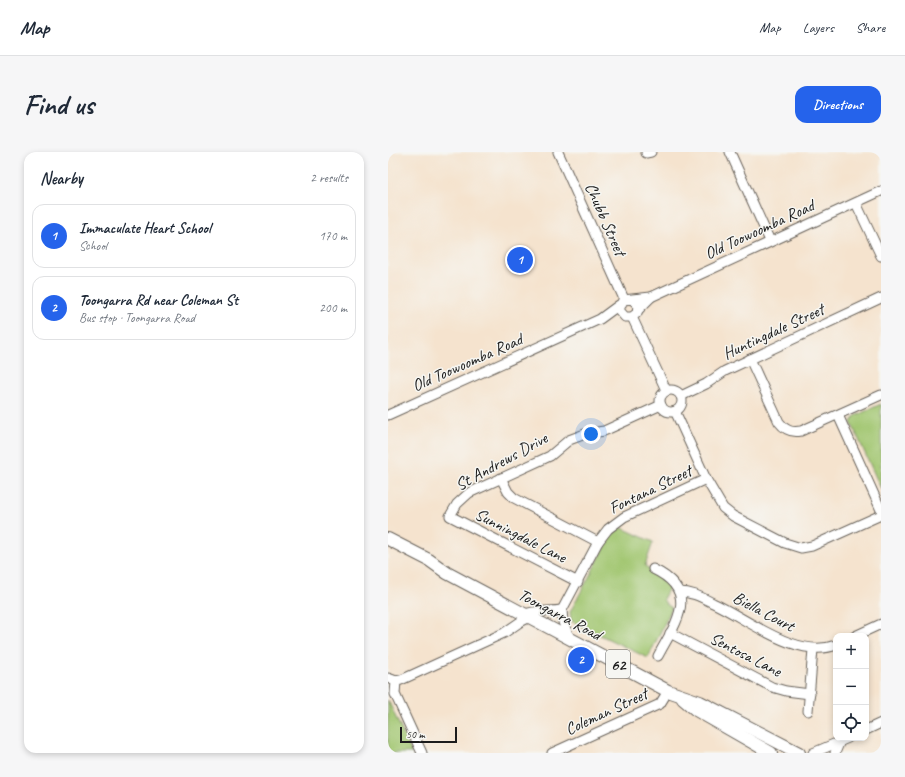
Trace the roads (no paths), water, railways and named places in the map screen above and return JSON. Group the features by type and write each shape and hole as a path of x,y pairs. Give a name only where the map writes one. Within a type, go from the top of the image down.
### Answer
{"main road":[{"name":"Toongarra Road","path":"388,539 429,560 447,573"},
{"name":"Toongarra Road","path":"388,548 447,573 569,637 673,694 761,750 771,753"},
{"name":"Toongarra Road","path":"673,694 700,702 799,753"}],"street":[{"name":"Chubb Street","path":"558,152 625,301"},
{"path":"730,152 770,241"},
{"name":"Old Toowoomba Road","path":"600,319 631,314 651,297 770,241 881,192"},
{"path":"856,203 881,256"},
{"name":"Old Toowoomba Road","path":"389,416 600,319 625,301 651,297"},
{"name":"Huntingdale Street","path":"681,396 706,384 725,371 881,298"},
{"path":"625,301 637,303 631,314 619,312 625,301"},
{"path":"631,314 666,390"},
{"path":"750,359 779,422 785,429 791,432 798,432 881,395"},
{"path":"666,390 676,391 681,396 681,406 675,411 665,410 661,405 661,395 666,390"},
{"name":"St Andrews Drive","path":"450,516 463,497 550,456 565,443 574,438 585,434 604,431 661,405"},
{"path":"675,411 719,504 727,512 796,547 806,548 818,544 881,515"},
{"path":"838,415 881,510"},
{"path":"501,478 508,492 514,498 598,542"},
{"name":"Fontana Street","path":"562,610 598,542 608,529 620,519 706,479"},
{"name":"Sunningdale Lane","path":"450,516 578,582"},
{"path":"653,569 669,576 679,592 681,605 680,614 658,656"},
{"name":"Biella Court","path":"679,592 690,592 727,609 790,644 813,649 833,646"},
{"path":"511,607 514,618 513,627"},
{"path":"422,753 395,694 392,679 401,680 504,633 528,616 531,611 551,613 562,610 563,622 569,637"},
{"path":"862,633 881,624"},
{"name":"Sentosa Lane","path":"670,633 772,687 786,692 810,694"},
{"path":"808,711 813,649"},
{"name":"Coleman Street","path":"552,753 660,704 673,694"},
{"path":"869,729 881,724"},
{"path":"813,753 842,741"},
{"path":"835,753 843,741"}],"place":[{"name":"Immaculate Heart School","path":"520,260"},
{"name":"Toongarra Rd near Coleman St","path":"581,660"}]}
